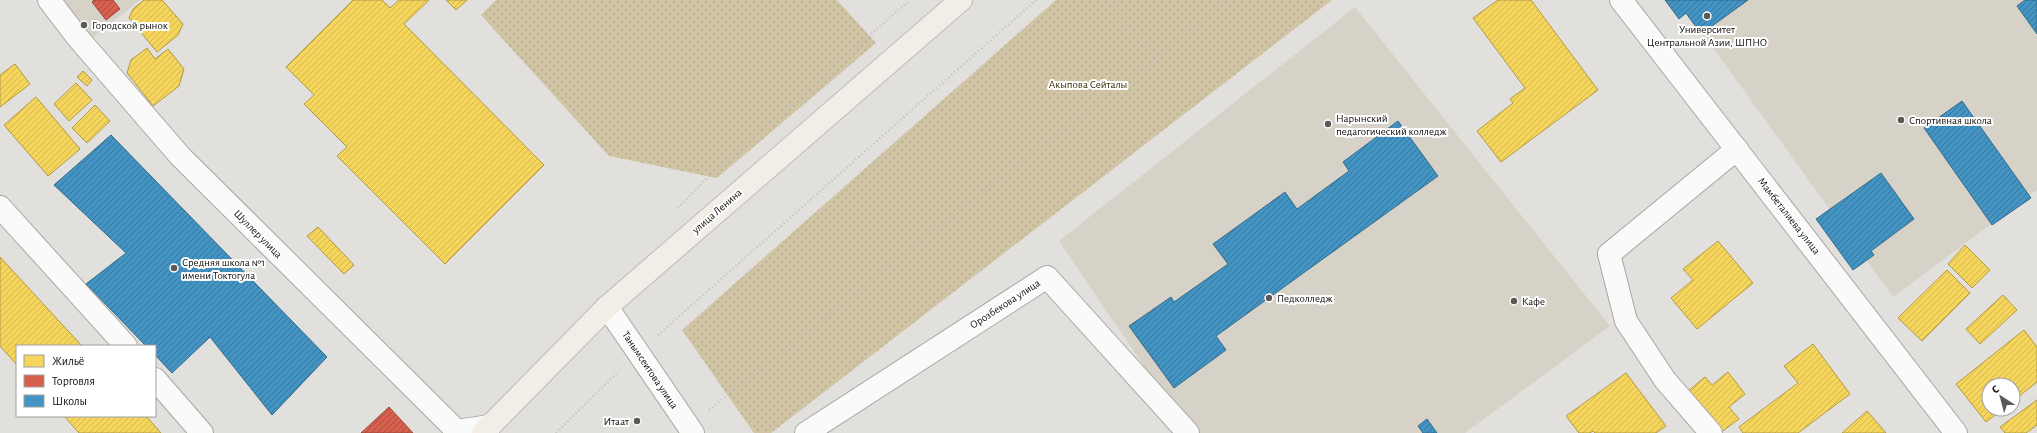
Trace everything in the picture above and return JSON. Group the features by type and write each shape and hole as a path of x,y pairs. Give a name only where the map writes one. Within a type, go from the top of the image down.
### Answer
{"main road":[{"name":"улица Ленина","path":"487,429 607,307 961,0"}],"street":[{"name":"Шуллер улица","path":"49,0 78,38 180,156 457,431 487,429"},
{"name":"Мамбеталиева улица","path":"1621,0 1956,433"},
{"path":"1711,433 1665,380 1626,321 1609,254 1737,149"},
{"path":"0,207 125,345"},
{"name":"Орозбекова улица","path":"806,433 1047,277 1188,433"},
{"name":"Танымсеитова улица","path":"607,307 690,430"},
{"path":"156,380 202,433"}],"path":[{"path":"556,433 638,353 1036,0"},
{"path":"1107,0 1154,58"},
{"path":"690,430 1154,58 1230,0"}],"shaded area":[{"name":"Городской рынок","path":"46,0 140,0 76,51"},
{"name":"Спортивная школа","path":"1674,0 2037,0 2037,190 1893,297 1714,49"},
{"name":"Нарынский педагогический колледж","path":"1355,7 1610,326 1465,433 1198,433 1167,400 1059,241"}],"green space":[{"path":"496,0 837,0 876,43 717,178 609,156 481,15"},
{"name":"Акыпова Сейталы","path":"1056,0 1332,0 771,433 754,433 682,330"}],"building: Жильё":[{"path":"144,0 162,0 183,24 178,35 157,52 129,18 133,9"},
{"path":"353,0 382,0 390,8 399,0 429,0 404,24 544,165 445,264 337,156 347,147 304,104 314,95 286,67"},
{"path":"446,0 467,0 456,10"},
{"path":"1498,0 1531,0 1598,90 1501,162 1477,131 1513,103 1510,99 1525,88 1473,18"},
{"path":"147,48 155,59 168,49 184,69 179,86 153,106 127,73 131,60"},
{"path":"15,64 30,84 0,107 0,75"},
{"path":"83,71 92,80 87,86 77,77"},
{"path":"76,83 92,100 69,121 54,104"},
{"path":"36,97 80,149 48,176 4,125"},
{"path":"95,105 110,121 87,143 72,128"},
{"path":"318,227 354,265 344,274 307,236"},
{"path":"1718,241 1753,283 1697,329 1671,298 1693,280 1683,269"},
{"path":"1965,245 1990,270 1972,288 1948,264"},
{"path":"0,257 81,345 16,345 16,364 0,346"},
{"path":"1947,270 1970,293 1922,341 1898,318"},
{"path":"2003,295 2017,310 1980,344 1966,329"},
{"path":"2024,330 2037,347 2037,382 2021,395 2021,377 1981,377 1981,416 1956,384"},
{"path":"1813,344 1850,394 1798,433 1743,433 1739,427 1798,383 1784,366"},
{"path":"1728,372 1745,394 1729,407 1739,419 1720,433 1687,392 1705,377 1712,385"},
{"path":"1626,373 1666,426 1656,433 1595,433 1593,431 1590,433 1579,433 1566,416"},
{"path":"2037,400 2037,425 2026,433 2005,433 2000,427 2014,417 2021,417 2021,412"},
{"path":"1867,411 1886,433 1842,433"},
{"path":"65,417 147,417 161,433 79,433"},
{"path":"1982,417 1993,417 1986,422"}],"building: Торговля":[{"path":"94,0 113,0 120,9 106,20 92,2"},
{"path":"389,407 413,433 361,433"}],"building: Школы":[{"name":"Университет Центральной Азии, ШПНО","path":"1665,0 1748,0 1701,34 1686,13 1679,19"},
{"path":"2025,0 2037,0 2037,34 2017,6"},
{"path":"1962,101 2031,198 1992,225 1924,128"},
{"path":"1398,121 1438,176 1216,336 1226,350 1174,388 1129,326 1171,297 1174,302 1228,264 1213,244 1285,192 1297,209 1349,171 1343,162"},
{"name":"Средняя школа №1 имени Токтогула","path":"111,135 327,357 272,415 210,337 172,373 156,356 156,345 145,345 86,284 126,253 54,185"},
{"path":"1881,173 1914,219 1871,251 1874,255 1853,270 1816,219"},
{"path":"1427,419 1437,433 1423,433 1418,426"}],"place":[{"name":"Университет Центральной Азии, ШПНО","path":"1707,16"},
{"name":"Городской рынок","path":"84,25"},
{"name":"Спортивная школа","path":"1901,120"},
{"name":"Нарынский педагогический колледж","path":"1328,124"},
{"name":"Средняя школа №1 имени Токтогула","path":"174,268"},
{"name":"Педколледж","path":"1269,298"},
{"name":"Кафе","path":"1514,301"},
{"name":"Итаат","path":"637,421"}]}
